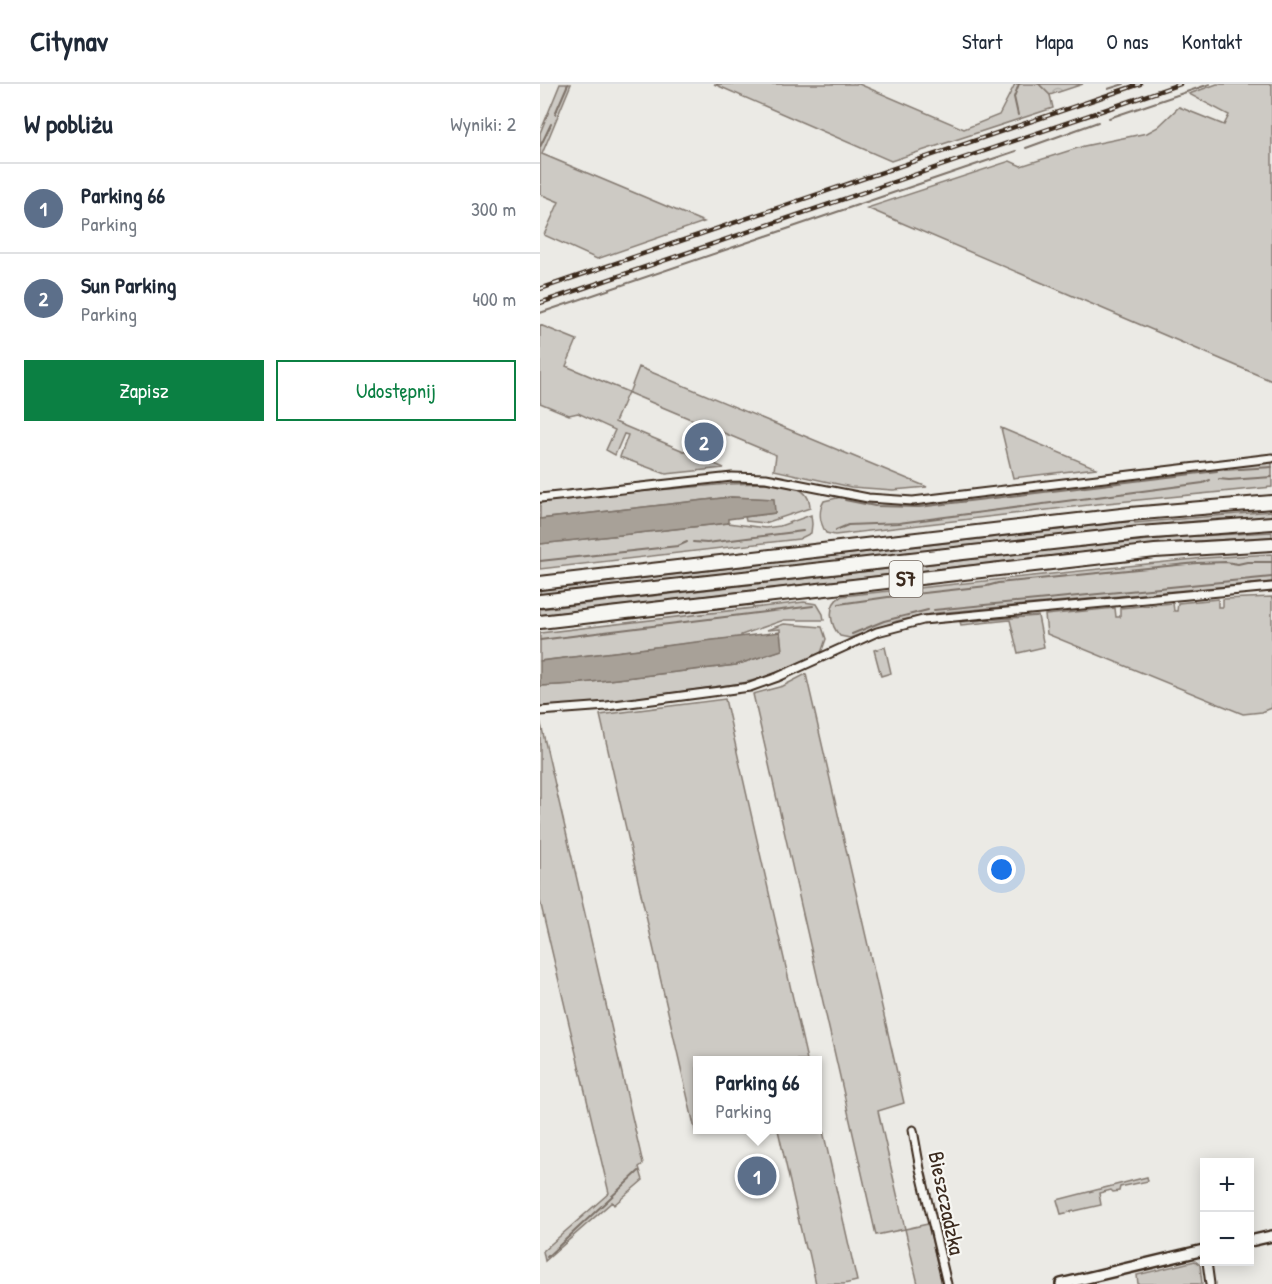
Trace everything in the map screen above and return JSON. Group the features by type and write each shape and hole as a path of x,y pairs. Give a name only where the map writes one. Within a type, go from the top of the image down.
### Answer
{"highway":[{"name":"S7","path":"540,582 1106,516 1272,502"},
{"path":"540,601 1140,533 1272,523"},
{"name":"S7","path":"540,622 1155,551 1272,544"}],"street":[{"path":"540,498 732,477 766,478 868,498 913,501 1272,458"},
{"path":"540,711 607,706 750,687 778,677 877,632 923,620 1272,587"},
{"name":"Bieszczadzka","path":"913,1130 947,1284"},
{"path":"1254,1240 1272,1236"},
{"path":"1061,1284 1200,1251"},
{"path":"1208,1266 1210,1284"}],"green space":[{"path":"560,84 571,84 542,154 704,222 597,259 544,235 559,202 540,194 540,133"},
{"path":"714,84 859,84 964,129 999,115 1015,84 1039,84 1050,95 1053,108 891,161"},
{"path":"1039,84 1083,84 1050,95"},
{"path":"1217,84 1272,84 1272,381 867,208 1010,161 1021,166 1084,146 1147,133 1158,127 1179,107 1224,125 1229,115 1189,94"},
{"path":"540,325 577,340 566,366 628,392 615,422 724,468 666,474 620,457 628,435 624,434 615,455 606,450 615,430 578,413 569,415 540,403"},
{"path":"639,367 927,487 893,490 851,487 774,470 776,455 629,393"},
{"path":"1001,428 1096,468 1013,478"},
{"path":"1272,462 1272,487 1097,504 835,535 826,533 820,517 824,501 841,497 865,502 923,504"},
{"path":"763,483 786,485 800,490 809,500 810,508 765,523 746,521 745,517 775,513 773,499 731,497 540,519 540,503 564,498"},
{"path":"1272,511 1272,518 1220,519 1134,527 540,595 540,590 1134,521 1135,523"},
{"path":"811,515 811,533 799,539 540,569 540,544 728,523 765,528 780,526"},
{"path":"1272,532 1272,537 1179,542 540,615 540,609 1068,548 1179,537"},
{"path":"1272,554 1272,582 937,613 897,621 850,638 840,636 831,615 834,604 842,596 1204,558"},
{"path":"1272,597 1272,708 1262,712 1243,714 1047,634 1045,615 1115,608 1116,617 1120,617 1120,608 1173,603 1174,611 1177,611 1178,603 1218,599 1218,607 1223,607 1223,599"},
{"path":"804,602 817,604 824,620 784,620 741,635 741,637 540,661 540,633"},
{"path":"1038,616 1044,647 1018,653 1010,620 961,625 960,622"},
{"path":"784,624 822,627 826,639 821,653 766,677 743,683 593,704 540,707 540,686 736,665 781,650 780,629 767,630"},
{"path":"885,647 891,673 881,676 874,650"},
{"path":"806,674 904,1103 878,1111 905,1229 876,1235 753,694 783,686"},
{"path":"725,699 806,1056 693,1056 693,1121 600,715"},
{"path":"540,720 643,1164 639,1167 643,1180 614,1205 612,1202 545,1261 543,1251 609,1193 540,901"},
{"path":"822,1126 857,1281 844,1284 816,1284 809,1252 805,1248 779,1134 822,1134"},
{"path":"1147,1177 1148,1181 1120,1187 1119,1191 1099,1193 1101,1205 1061,1214 1057,1200"},
{"path":"928,1224 942,1284 918,1284 905,1229"},
{"path":"1195,1261 1200,1265 1202,1284 1138,1284 1137,1275"}],"shaded area":[{"path":"731,497 774,499 775,513 728,519 728,523 540,544 540,519"},
{"path":"780,632 782,650 736,665 540,686 540,661"}],"waterway":[{"path":"555,114 568,84"},
{"path":"1018,115 1014,97 1019,84"},
{"path":"1108,89 1124,84"},
{"path":"1109,118 1210,84"},
{"path":"1026,148 1098,122"},
{"path":"540,147 551,124"},
{"path":"540,313 1016,151"},
{"path":"1225,470 1272,467"},
{"path":"845,500 875,506 919,507 1217,471"},
{"path":"1219,479 1272,477"},
{"path":"836,530 848,525 899,523 1203,483 1210,480"},
{"path":"693,542 707,543 803,531"},
{"path":"540,561 678,546 687,542"},
{"path":"839,604 998,583 1197,563 1272,562"},
{"path":"934,610 1272,577"},
{"path":"540,640 813,606"},
{"path":"852,634 884,621 928,610"},
{"path":"547,1257 639,1171"}],"railway":[{"path":"540,289 1140,84"},
{"path":"540,303 1180,84"}],"place":[{"name":"Sun Parking","path":"704,442"},
{"name":"Parking 66","path":"757,1176"}]}
